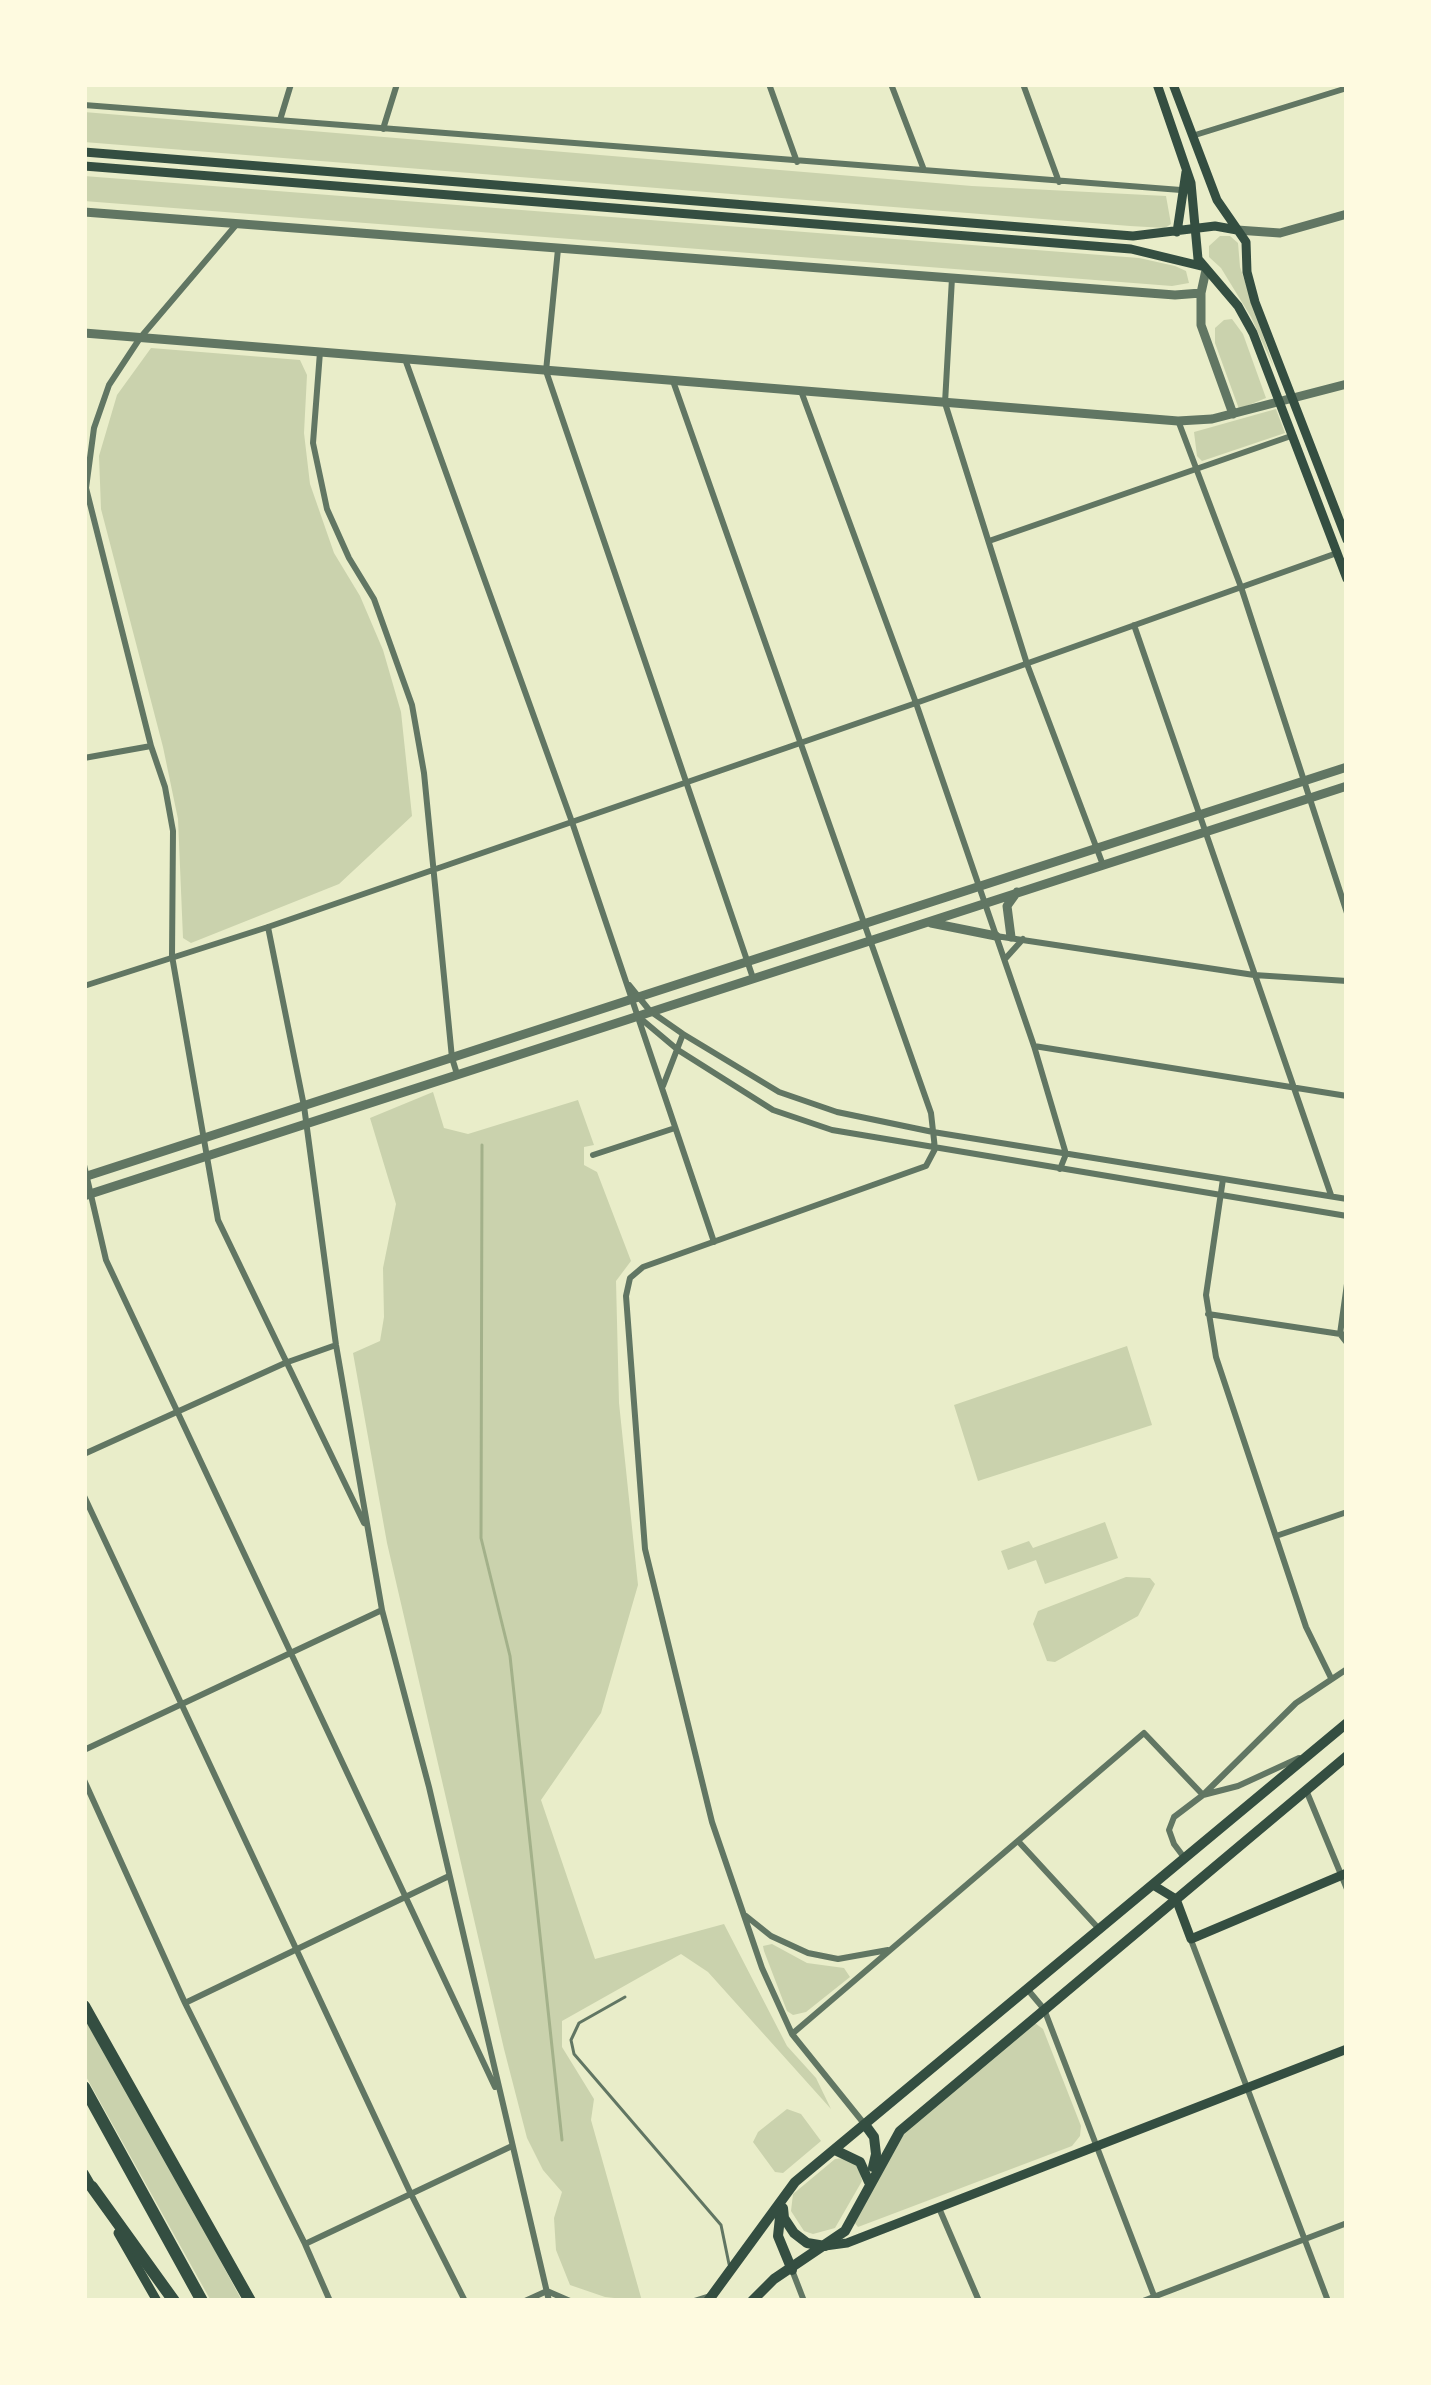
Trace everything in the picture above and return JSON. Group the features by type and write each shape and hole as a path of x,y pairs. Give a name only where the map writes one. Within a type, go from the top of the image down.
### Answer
{"highway":[{"path":"84,2006 253,2301"},
{"path":"84,2086 202,2301"},
{"path":"92,2187 174,2301"}],"main road":[{"path":"1157,84 1187,168 1204,268 1238,305 1253,333 1347,579"},
{"path":"1173,84 1217,200 1246,242 1246,272 1255,302 1347,541"},
{"path":"84,152 1132,243 1204,268"},
{"path":"84,166 1132,243 1215,226 1237,230"},
{"path":"1177,232 1187,168"},
{"path":"711,2298 795,2182 1347,1723"},
{"path":"752,2301 774,2279 845,2230 900,2131 1347,1756"},
{"path":"1153,1885 1176,1899 1191,1939 1344,1874"},
{"path":"1066,1958 1066,1974 1079,1980"},
{"path":"999,2014 1013,2021 1017,2032"},
{"path":"783,2198 784,2218 807,2243 847,2242 1347,2049"},
{"path":"866,2126 876,2154 869,2182"},
{"path":"837,2151 860,2162 869,2182"},
{"path":"84,2174 157,2301"},
{"path":"783,2198 778,2236 792,2270"}],"street":[{"path":"280,120 291,84"},
{"path":"383,129 398,84"},
{"path":"769,84 797,162"},
{"path":"891,84 924,172"},
{"path":"1023,84 1060,183"},
{"path":"1192,136 1347,88"},
{"path":"84,105 1181,190"},
{"path":"84,212 1175,295 1201,292"},
{"path":"1237,230 1280,232 1347,214"},
{"path":"236,225 140,338 109,385 94,428 85,488 165,787 172,831 172,956 218,1220 368,1531"},
{"path":"558,249 546,370 753,978"},
{"path":"1204,268 1201,325 1233,414"},
{"path":"952,278 945,403 1027,664 1103,865"},
{"path":"84,333 1178,421 1233,414 1347,384"},
{"path":"320,352 313,442 327,509 374,599 412,705 452,1058 458,1074"},
{"path":"405,359 626,982 650,1011 779,1092 836,1112 933,1132 1347,1198"},
{"path":"673,381 928,1103 935,1149 926,1166 638,1269 630,1278 626,1296 645,1548 712,1822 742,1913 792,2034 866,2126"},
{"path":"801,391 1034,1046 1066,1154 1060,1169"},
{"path":"1178,421 1240,587 1347,913"},
{"path":"988,541 1292,436"},
{"path":"84,986 916,704 1337,553"},
{"path":"1134,626 1332,1196"},
{"path":"84,758 151,746"},
{"path":"502,2101 106,1260 85,1173 1347,767"},
{"path":"87,1195 1347,786"},
{"path":"1004,960 1017,938 1007,906 1017,892"},
{"path":"926,922 1254,975 1347,981"},
{"path":"268,927 304,1106 336,1345 382,1610 548,2301"},
{"path":"636,998 637,1015 714,1242"},
{"path":"637,1015 678,1050 773,1110 832,1130 1347,1216"},
{"path":"662,1090 682,1034"},
{"path":"513,1038 519,1054"},
{"path":"1034,1046 1347,1096"},
{"path":"593,1155 676,1128"},
{"path":"1081,1172 1084,1157"},
{"path":"1223,1179 1206,1295 1216,1357 1306,1627 1330,1678"},
{"path":"1208,1314 1345,1338 1347,1284"},
{"path":"84,1454 285,1363 336,1345"},
{"path":"84,1496 464,2301"},
{"path":"1276,1536 1347,1512"},
{"path":"84,1750 382,1610"},
{"path":"1185,1858 1169,1830 1174,1816 1203,1796 1296,1702 1347,1669"},
{"path":"792,2034 1144,1732 1203,1796"},
{"path":"1203,1796 1273,1772 1317,1748"},
{"path":"84,1780 329,2301"},
{"path":"1306,1790 1347,1889"},
{"path":"1018,1841 1100,1930"},
{"path":"185,2003 449,1876"},
{"path":"742,1913 771,1936 808,1953 838,1959 892,1949"},
{"path":"1191,1939 1328,2301"},
{"path":"1028,1990 1044,2009 1155,2299"},
{"path":"305,2244 512,2146"},
{"path":"939,2208 979,2301"},
{"path":"1143,2301 1347,2223"},
{"path":"792,2270 804,2301"},
{"path":"525,2301 547,2291 570,2301"},
{"path":"694,2301 711,2298"}],"lane":[{"path":"625,1997 579,2023 571,2040 574,2054 721,2224 728,2242 730,2275"}],"green space":[{"path":"84,112 972,186 1166,196 1171,224 1165,228 1130,226 84,142"},
{"path":"84,176 1139,258 1186,271 1189,283 1172,286 84,201"},
{"path":"1220,236 1230,236 1238,243 1240,267 1274,368 1251,317 1209,257 1209,246"},
{"path":"1232,319 1243,334 1266,398 1239,409 1215,343 1215,328"},
{"path":"151,348 300,360 307,375 304,433 310,484 334,553 360,596 383,650 401,712 412,816 339,884 191,943 183,938 178,819 101,509 99,456 117,395"},
{"path":"1276,409 1285,433 1202,461 1197,456 1194,432"},
{"path":"433,1092 444,1128 468,1134 578,1100 594,1145 584,1147 584,1165 597,1172 631,1261 616,1281 619,1403 638,1585 601,1713 541,1800 595,1959 724,1924 787,2046 816,2078 831,2109 708,1972 681,1954 562,2021 562,2047 594,2099 591,2120 642,2301 605,2297 570,2285 556,2250 554,2218 562,2192 543,2170 527,2138 504,2049 387,1543 353,1353 380,1341 383,1268 396,1204 370,1118"},
{"path":"1127,1346 1152,1425 978,1481 954,1405"},
{"path":"1105,1522 1118,1558 1045,1584 1036,1560 1008,1570 1001,1551 1029,1541 1033,1548"},
{"path":"1126,1577 1150,1578 1155,1584 1138,1616 1055,1662 1047,1661 1033,1624 1038,1611"},
{"path":"772,1944 807,1963 844,1968 850,1977 806,2012 793,2015 787,2011 764,1951 763,1946"},
{"path":"84,2018 242,2301 211,2301 84,2073"},
{"path":"1035,2023 1043,2029 1081,2126 1072,2146 858,2227 854,2222 903,2132"},
{"path":"787,2109 801,2114 821,2141 783,2173 775,2172 753,2142 758,2132"},
{"path":"835,2159 858,2164 862,2181 835,2228 813,2234 804,2231 791,2211 793,2194"}],"waterway":[{"path":"482,1145 481,1538 510,1656 562,2140"}]}
